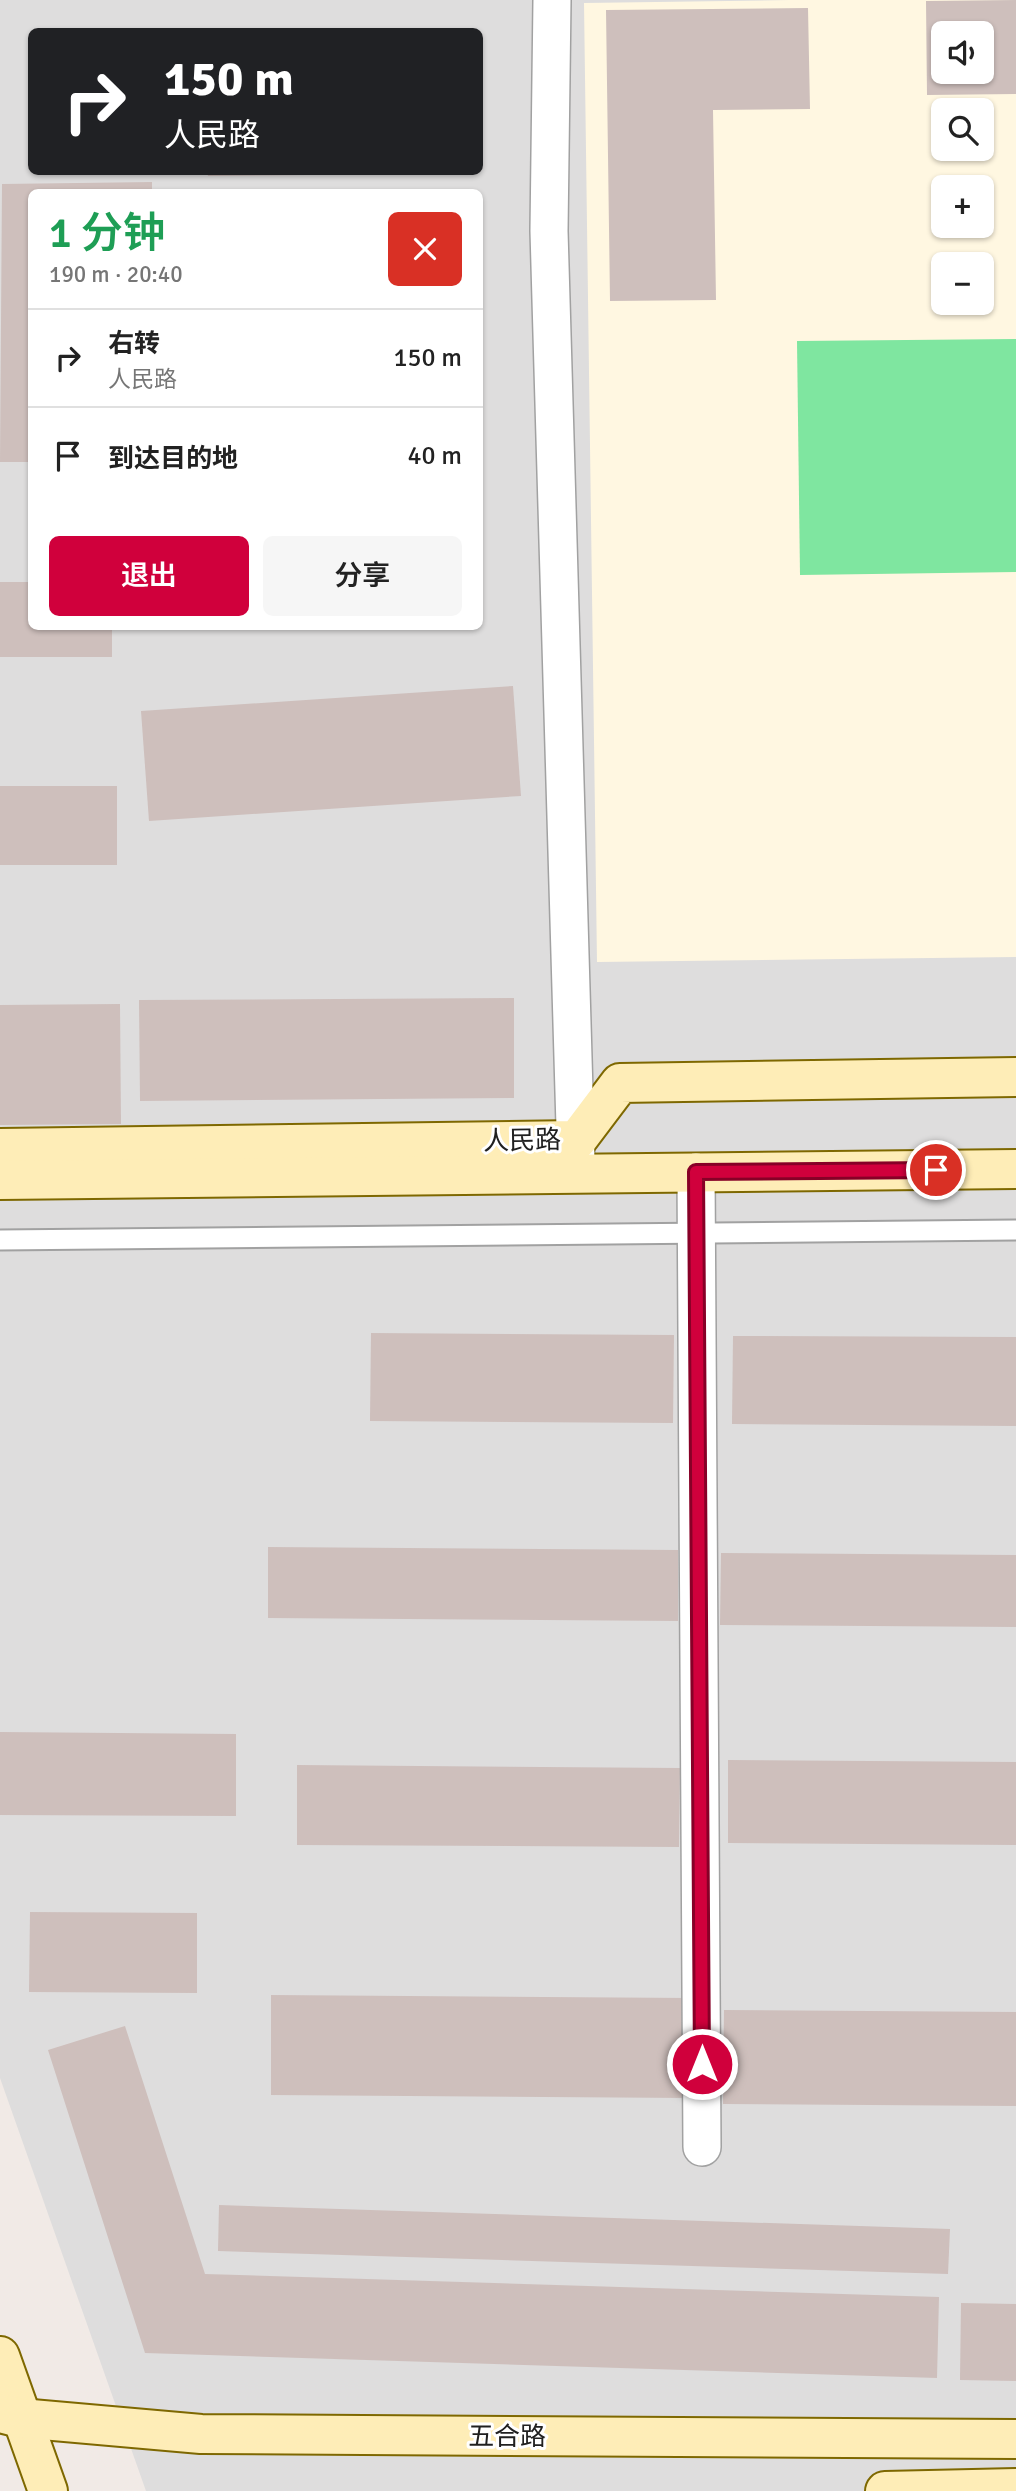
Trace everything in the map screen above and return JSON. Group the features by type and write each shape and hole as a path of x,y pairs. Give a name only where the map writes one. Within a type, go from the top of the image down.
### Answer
{"main road":[{"name":"人民路","path":"576,1156 621,1083 1016,1077"},
{"name":"人民路","path":"0,1148 576,1156 696,1172 1016,1169"},
{"name":"人民路","path":"0,1180 576,1156"},
{"path":"0,2356 10,2416 48,2491"},
{"name":"五合路","path":"10,2416 201,2434 1016,2440"},
{"path":"885,2491 1016,2488"}],"street":[{"path":"552,0 549,231 576,1156"},
{"path":"696,1172 702,2147"}],"lane":[{"path":"0,1240 1016,1230"}],"shaded area":[{"path":"0,0 1016,0 1016,2491 146,2491 0,2078"},
{"path":"1016,0 1016,957 597,962 584,3"}],"green space":[{"path":"1016,339 1016,572 800,575 797,341"}],"building":[{"path":"1016,0 1016,94 927,95 926,1"},
{"path":"808,8 810,109 713,110 716,300 610,301 606,10"},
{"path":"208,175 311,175 208,176"},
{"path":"152,182 152,189 28,189 28,462 0,462 2,184"},
{"path":"0,582 28,582 28,630 112,630 112,657 0,657"},
{"path":"513,686 521,796 149,821 141,711"},
{"path":"0,786 117,786 117,865 0,865"},
{"path":"514,998 514,1098 140,1101 139,1000"},
{"path":"120,1004 121,1124 0,1125 0,1005"},
{"path":"371,1333 674,1335 673,1423 370,1421"},
{"path":"733,1336 1016,1337 1016,1426 732,1424"},
{"path":"268,1547 678,1550 678,1621 268,1618"},
{"path":"721,1553 1016,1555 1016,1627 720,1625"},
{"path":"0,1732 236,1734 236,1816 0,1815"},
{"path":"728,1760 1016,1762 1016,1845 728,1843"},
{"path":"297,1765 680,1768 679,1847 297,1845"},
{"path":"30,1912 197,1913 197,1993 29,1992"},
{"path":"271,1995 690,1998 689,2098 271,2095"},
{"path":"724,2010 1016,2012 1016,2106 723,2104"},
{"path":"125,2026 205,2274 939,2297 937,2378 145,2353 48,2050"},
{"path":"219,2205 950,2229 948,2274 218,2251"},
{"path":"961,2303 1016,2304 1016,2381 960,2380"}],"route":[{"path":"702,2064 696,1172 936,1170"}]}
